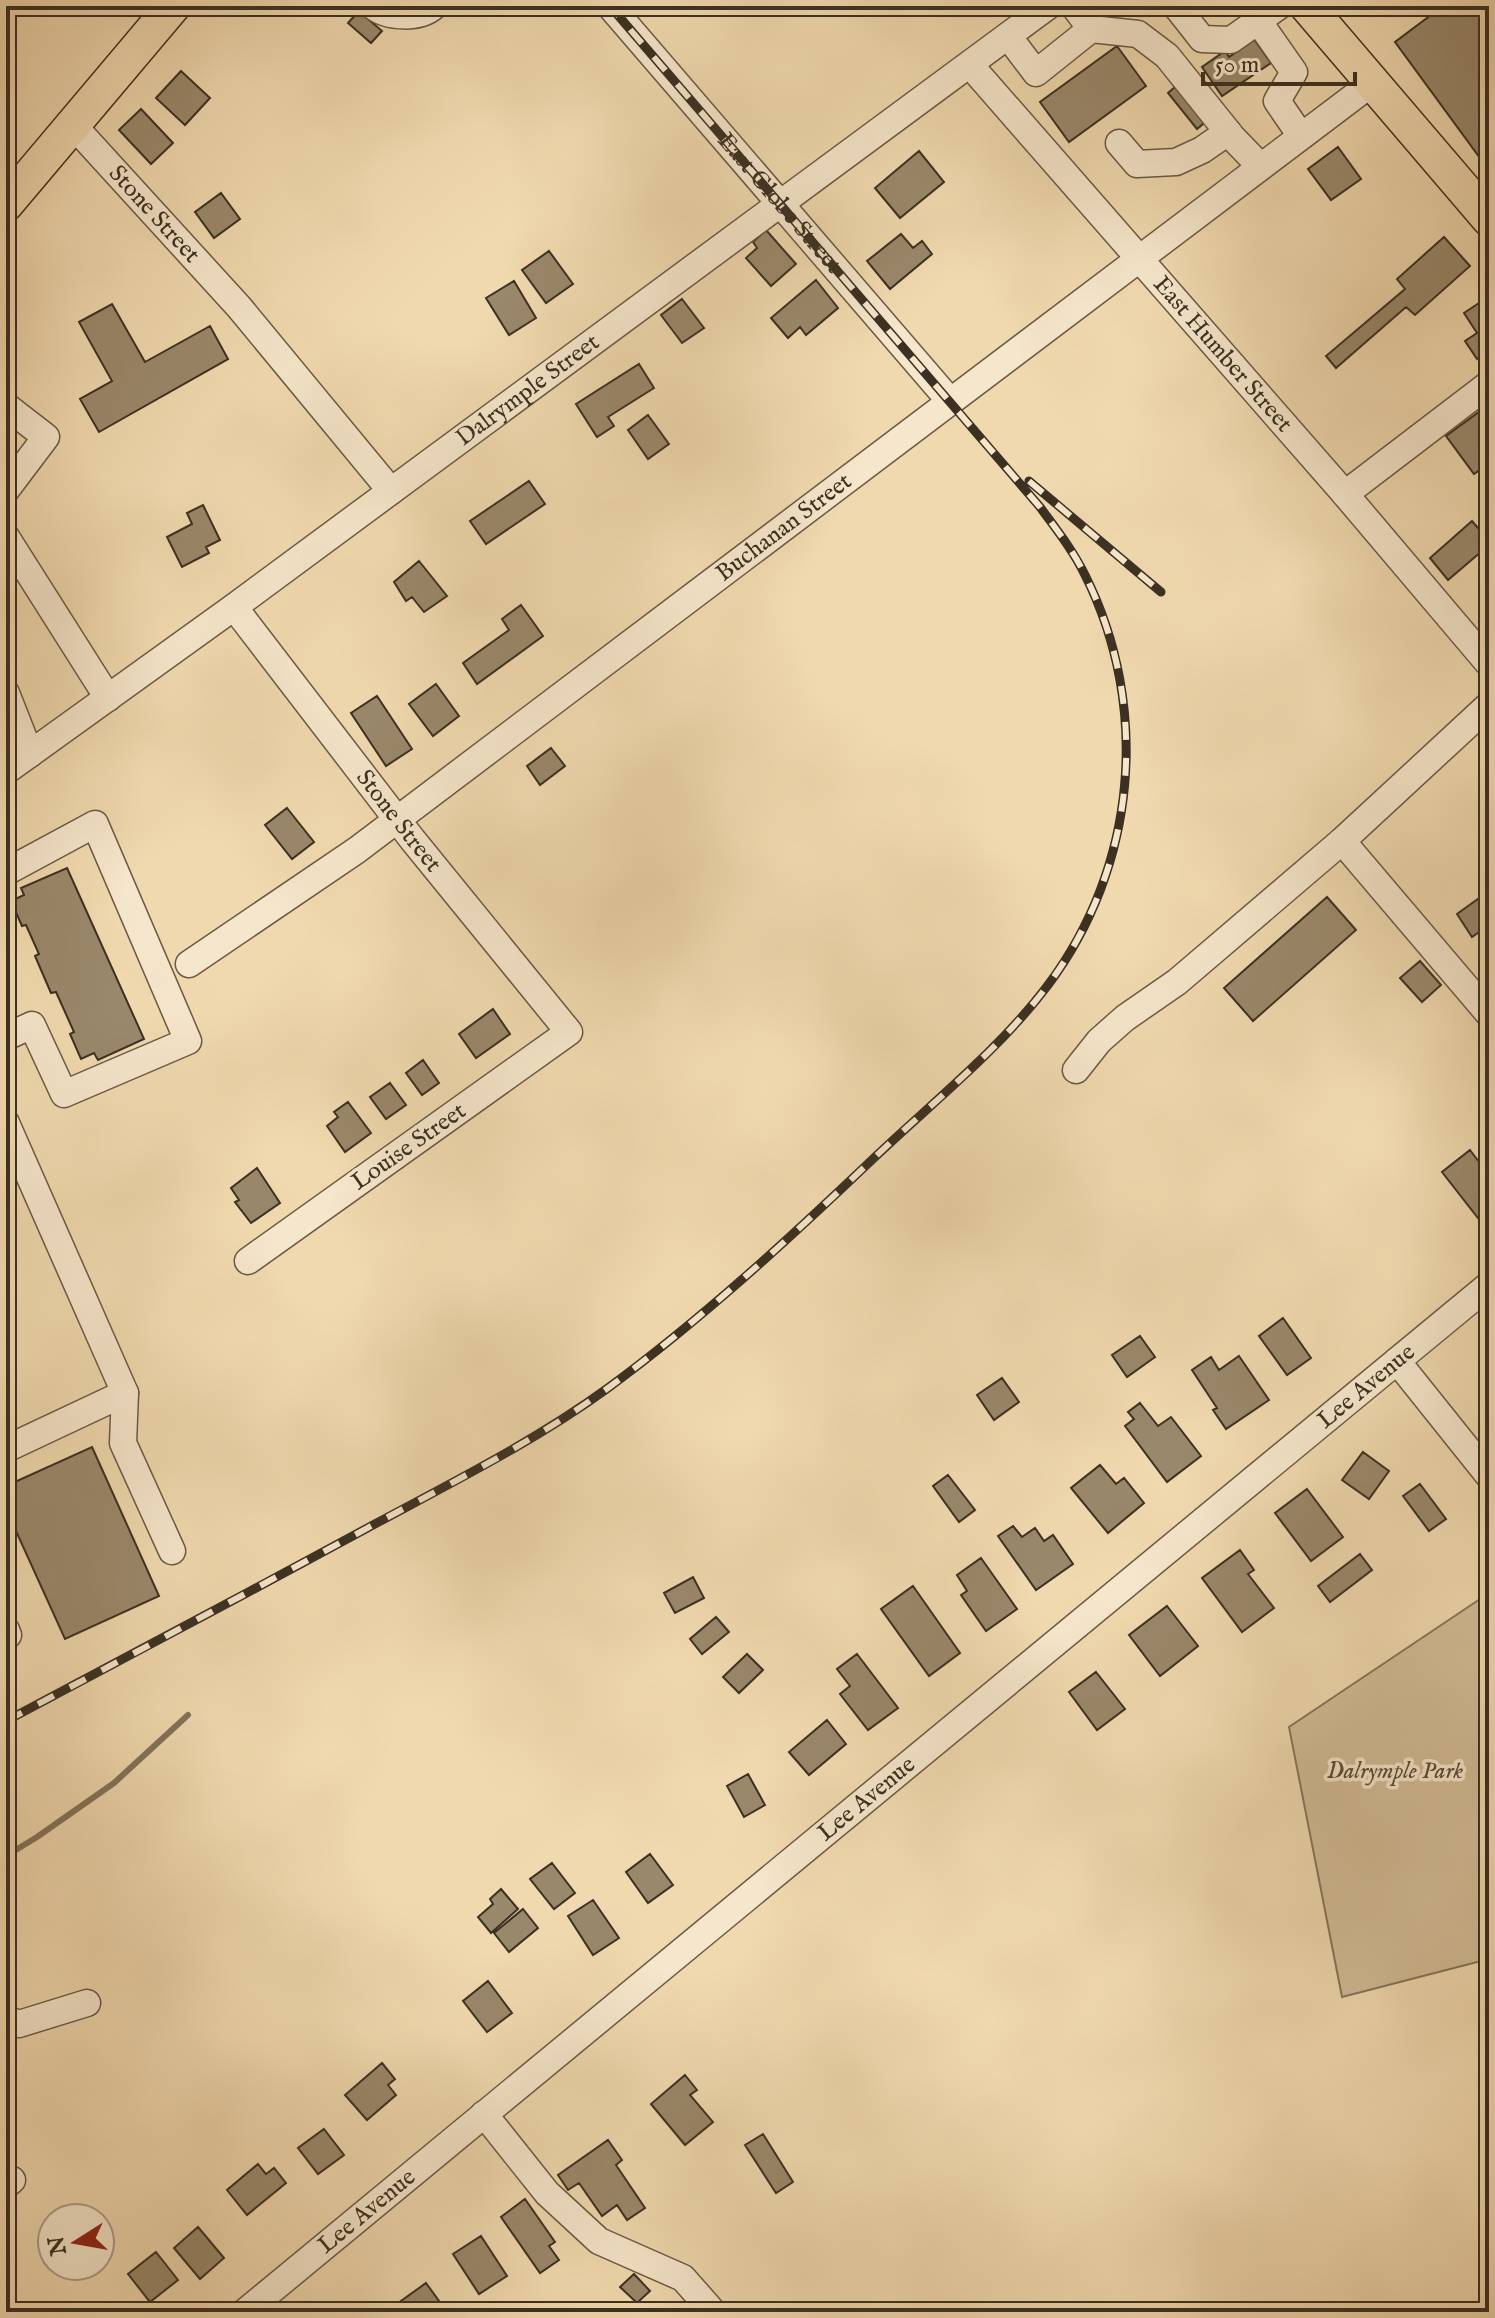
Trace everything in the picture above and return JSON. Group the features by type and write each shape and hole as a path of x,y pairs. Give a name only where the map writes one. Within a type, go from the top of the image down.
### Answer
{"main road":[{"path":"6,204 173,6"},
{"path":"1307,6 1489,219"}],"street":[{"path":"373,6 381,13 401,14 426,13 434,6"},
{"name":"East Globe Street","path":"610,6 950,401"},
{"name":"Dalrymple Street","path":"6,771 234,607 1048,6"},
{"path":"1074,6 1091,29"},
{"path":"1176,6 1202,39 1231,40 1269,14 1294,72 1277,101 1301,136"},
{"path":"1008,36 1036,73 1091,29 1138,34 1167,56 1228,132 1260,166"},
{"name":"East Humber Street","path":"970,65 1484,655"},
{"name":"Buchanan Street","path":"189,964 357,850 1372,83"},
{"name":"Stone Street","path":"72,124 239,307 391,491"},
{"path":"1119,143 1137,164 1176,162 1202,150 1228,132"},
{"path":"1345,494 1489,384"},
{"path":"6,406 46,437 6,490"},
{"path":"6,537 108,698"},
{"name":"Stone Street","path":"234,607 412,839 569,1032"},
{"path":"6,693 30,754"},
{"path":"1076,1070 1099,1041 1125,1018 1177,982 1342,841 1489,705"},
{"path":"6,872 95,824 188,1041 64,1094 32,1025 8,1031"},
{"path":"1342,841 1489,1014"},
{"name":"Louise Street","path":"248,1261 569,1032"},
{"path":"6,1123 125,1393 123,1443 172,1551"},
{"name":"Lee Avenue","path":"245,2312 1489,1285"},
{"path":"1397,1361 1489,1476"},
{"path":"6,1449 125,1393"},
{"path":"6,2019 19,2024 87,2003"},
{"path":"484,2114 547,2193 599,2241 683,2278 713,2312"}],"green space":[{"name":"Dalrymple Park","path":"1489,1593 1489,1959 1342,1997 1289,1727"}],"building":[{"path":"1443,6 1474,6 1489,27 1489,151 1480,158 1395,42"},
{"path":"359,11 382,31 371,43 348,23"},
{"path":"1254,39 1271,63 1222,96 1202,67 1225,51 1229,57"},
{"path":"1117,46 1146,86 1069,142 1040,102"},
{"path":"181,71 210,98 185,125 156,98"},
{"path":"1181,82 1210,118 1197,129 1168,93"},
{"path":"141,109 173,143 151,164 119,130"},
{"path":"1338,147 1361,179 1331,200 1308,169"},
{"path":"919,151 944,182 900,218 875,188"},
{"path":"221,193 240,219 214,238 195,212"},
{"path":"766,230 796,264 771,286 746,258 757,248 753,242"},
{"path":"901,234 913,248 922,241 932,254 890,289 867,261"},
{"path":"1444,237 1470,266 1415,315 1406,307 1336,368 1326,356 1405,289 1397,279"},
{"path":"549,251 573,284 546,303 522,270"},
{"path":"816,280 838,308 806,335 800,327 788,338 771,318"},
{"path":"514,281 536,318 509,335 486,298"},
{"path":"1488,297 1489,350 1477,359 1465,341 1477,333 1464,313"},
{"path":"682,299 704,328 682,343 661,315"},
{"path":"112,304 145,362 210,326 228,359 99,432 80,399 112,381 79,322"},
{"path":"639,364 654,388 608,417 614,426 597,437 576,404"},
{"path":"1483,409 1489,417 1489,463 1474,474 1446,436"},
{"path":"648,415 669,444 648,459 628,430"},
{"path":"6,431 16,439 6,453"},
{"path":"529,481 545,504 486,544 470,521"},
{"path":"203,505 220,540 206,547 209,553 182,567 167,537 192,524 187,513"},
{"path":"1472,521 1489,545 1448,580 1430,558"},
{"path":"419,561 447,596 424,612 412,597 406,601 394,582"},
{"path":"521,605 543,636 477,684 463,663 509,630 502,619"},
{"path":"436,684 459,716 433,736 409,704"},
{"path":"377,696 412,749 386,766 351,713"},
{"path":"551,748 565,766 540,785 527,766"},
{"path":"287,808 314,842 292,859 265,825"},
{"path":"67,868 144,1039 98,1060 94,1053 81,1059 70,1034 74,1032 56,992 51,993 35,956 39,954 11,901 24,895 21,888"},
{"path":"1489,891 1489,925 1472,937 1457,914"},
{"path":"1327,897 1356,930 1253,1021 1224,988"},
{"path":"1420,961 1441,985 1422,1002 1400,978"},
{"path":"493,1009 510,1034 476,1058 459,1034"},
{"path":"423,1060 439,1083 422,1095 406,1073"},
{"path":"390,1083 406,1105 386,1119 370,1097"},
{"path":"348,1102 371,1133 345,1152 327,1126 338,1117 334,1112"},
{"path":"1470,1150 1489,1175 1489,1209 1478,1218 1442,1172"},
{"path":"257,1168 280,1203 251,1223 235,1202 239,1200 231,1188"},
{"path":"1283,1318 1311,1358 1287,1375 1259,1336"},
{"path":"1140,1336 1155,1357 1127,1377 1112,1355"},
{"path":"1239,1356 1269,1400 1226,1429 1213,1410 1217,1408 1192,1370 1211,1357 1219,1370"},
{"path":"1002,1378 1019,1402 994,1420 977,1395"},
{"path":"1140,1403 1158,1426 1171,1417 1201,1456 1167,1482 1125,1426 1134,1419 1128,1412"},
{"path":"92,1447 159,1596 65,1639 6,1509 6,1486"},
{"path":"1363,1452 1389,1471 1369,1499 1342,1480"},
{"path":"1100,1465 1116,1484 1124,1478 1144,1503 1108,1533 1071,1488"},
{"path":"948,1475 975,1510 959,1522 933,1486"},
{"path":"1420,1484 1446,1519 1429,1531 1403,1496"},
{"path":"1307,1489 1343,1537 1311,1561 1275,1513"},
{"path":"1013,1526 1022,1537 1035,1528 1044,1541 1053,1535 1073,1564 1036,1590 998,1536"},
{"path":"1240,1550 1254,1570 1248,1574 1274,1608 1242,1632 1202,1578"},
{"path":"1360,1554 1372,1570 1330,1602 1318,1586"},
{"path":"981,1558 1017,1609 986,1631 961,1595 967,1591 957,1575"},
{"path":"693,1577 704,1598 675,1613 664,1593"},
{"path":"913,1586 960,1653 929,1676 881,1609"},
{"path":"1167,1606 1198,1646 1160,1676 1129,1635"},
{"path":"716,1617 729,1632 702,1654 690,1639"},
{"path":"747,1654 763,1670 739,1693 723,1677"},
{"path":"857,1654 898,1708 868,1730 840,1694 850,1686 837,1669"},
{"path":"1096,1672 1125,1709 1097,1730 1069,1692"},
{"path":"827,1720 846,1744 809,1775 789,1752"},
{"path":"748,1774 765,1805 744,1817 727,1786"},
{"path":"650,1854 673,1885 648,1903 626,1872"},
{"path":"552,1863 575,1893 554,1909 530,1879"},
{"path":"501,1889 518,1909 491,1933 478,1917 493,1904 490,1899"},
{"path":"593,1900 619,1938 593,1955 568,1916"},
{"path":"523,1909 538,1928 509,1952 494,1933"},
{"path":"488,1981 512,2013 487,2032 463,2001"},
{"path":"382,2063 395,2079 388,2085 396,2095 367,2120 345,2095"},
{"path":"685,2075 697,2090 690,2095 713,2122 685,2145 651,2104"},
{"path":"324,2129 344,2155 318,2174 298,2148"},
{"path":"763,2134 793,2182 776,2193 745,2145"},
{"path":"608,2140 622,2160 616,2165 645,2208 627,2220 617,2205 602,2216 579,2183 568,2190 558,2175"},
{"path":"258,2164 266,2174 274,2168 286,2183 247,2215 227,2190"},
{"path":"525,2199 555,2242 549,2246 559,2260 540,2273 501,2217"},
{"path":"198,2227 224,2258 200,2279 174,2248"},
{"path":"481,2236 507,2276 479,2294 453,2254"},
{"path":"156,2252 178,2280 150,2302 128,2274"},
{"path":"634,2274 650,2291 637,2303 620,2287"},
{"path":"426,2283 447,2312 399,2312 394,2306"}],"waterway":[{"path":"6,1856 114,1783 188,1715"}],"railway":[{"path":"6,1721 493,1460 552,1426 608,1388 712,1306 1009,1031 1048,985 1078,939 1101,889 1116,838 1125,785 1126,731 1120,678 1106,626 1080,566 1040,507 610,6"},
{"path":"1029,481 1161,592"}]}
